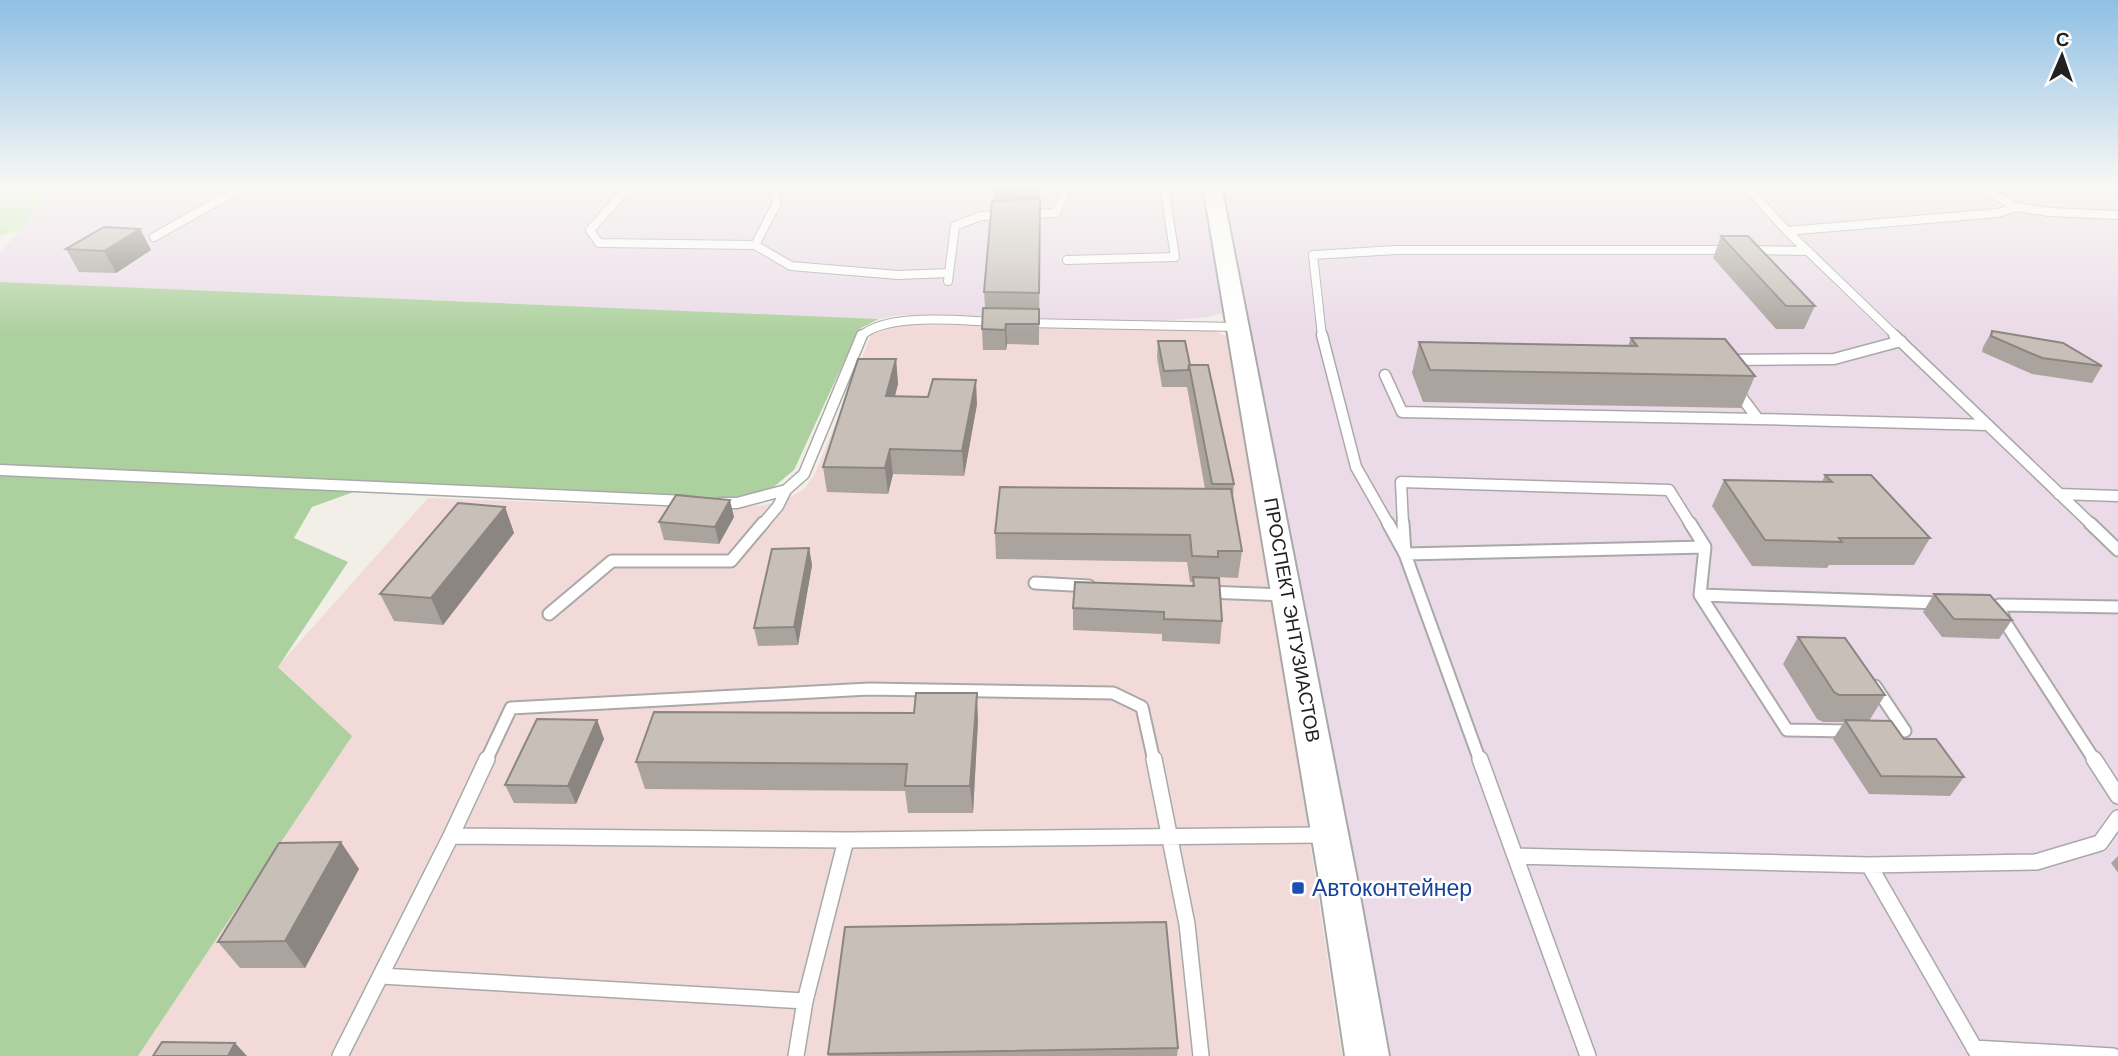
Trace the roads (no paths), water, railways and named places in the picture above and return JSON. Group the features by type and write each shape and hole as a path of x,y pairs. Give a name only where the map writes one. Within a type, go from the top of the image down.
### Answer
{"street":[{"name":"ПРОСПЕКТ ЭНТУЗИАСТОВ","path":"1221,234 1330,835 1367,1056"}],"lane":[{"path":"155,237 160,234"},
{"path":"593,234 599,243 755,245 791,266 948,277 954,234"},
{"path":"755,245 761,234"},
{"path":"1067,260 1175,257 1172,234"},
{"path":"1790,234 2118,550"},
{"path":"1588,1056 1405,554 1356,467 1322,339 1313,255 1396,250 1808,251"},
{"path":"549,614 612,561 731,561 778,506 786,490 804,474 862,334 884,324 906,320 1003,322"},
{"path":"1017,322 1238,327"},
{"path":"1721,370 1714,360 1834,359 1901,341"},
{"path":"1385,375 1402,412 1988,425"},
{"path":"1729,380 1758,419"},
{"path":"0,470 695,502"},
{"path":"1405,554 1401,482 1670,490 1705,547 1700,595 1787,730 1905,731 1868,675"},
{"path":"709,502 737,503 786,490"},
{"path":"2059,494 2118,496"},
{"path":"1405,554 1705,547"},
{"path":"1035,583 1104,586"},
{"path":"1188,591 1287,595"},
{"path":"1700,595 1958,604"},
{"path":"1985,605 2118,607"},
{"path":"1999,605 2005,622 2118,796"},
{"path":"340,1056 451,836 511,708 869,689 1113,693 1142,707 1171,835 1199,1016 1201,1056"},
{"path":"1514,856 1869,865 2036,862 2100,844 2118,818"},
{"path":"451,836 846,840 1330,835"},
{"path":"796,1056 805,1001 846,840"},
{"path":"1869,865 1976,1052 2113,1056"},
{"path":"381,976 805,1001"}],"place":[{"name":"Автоконтейнер","path":"1298,888"}]}
